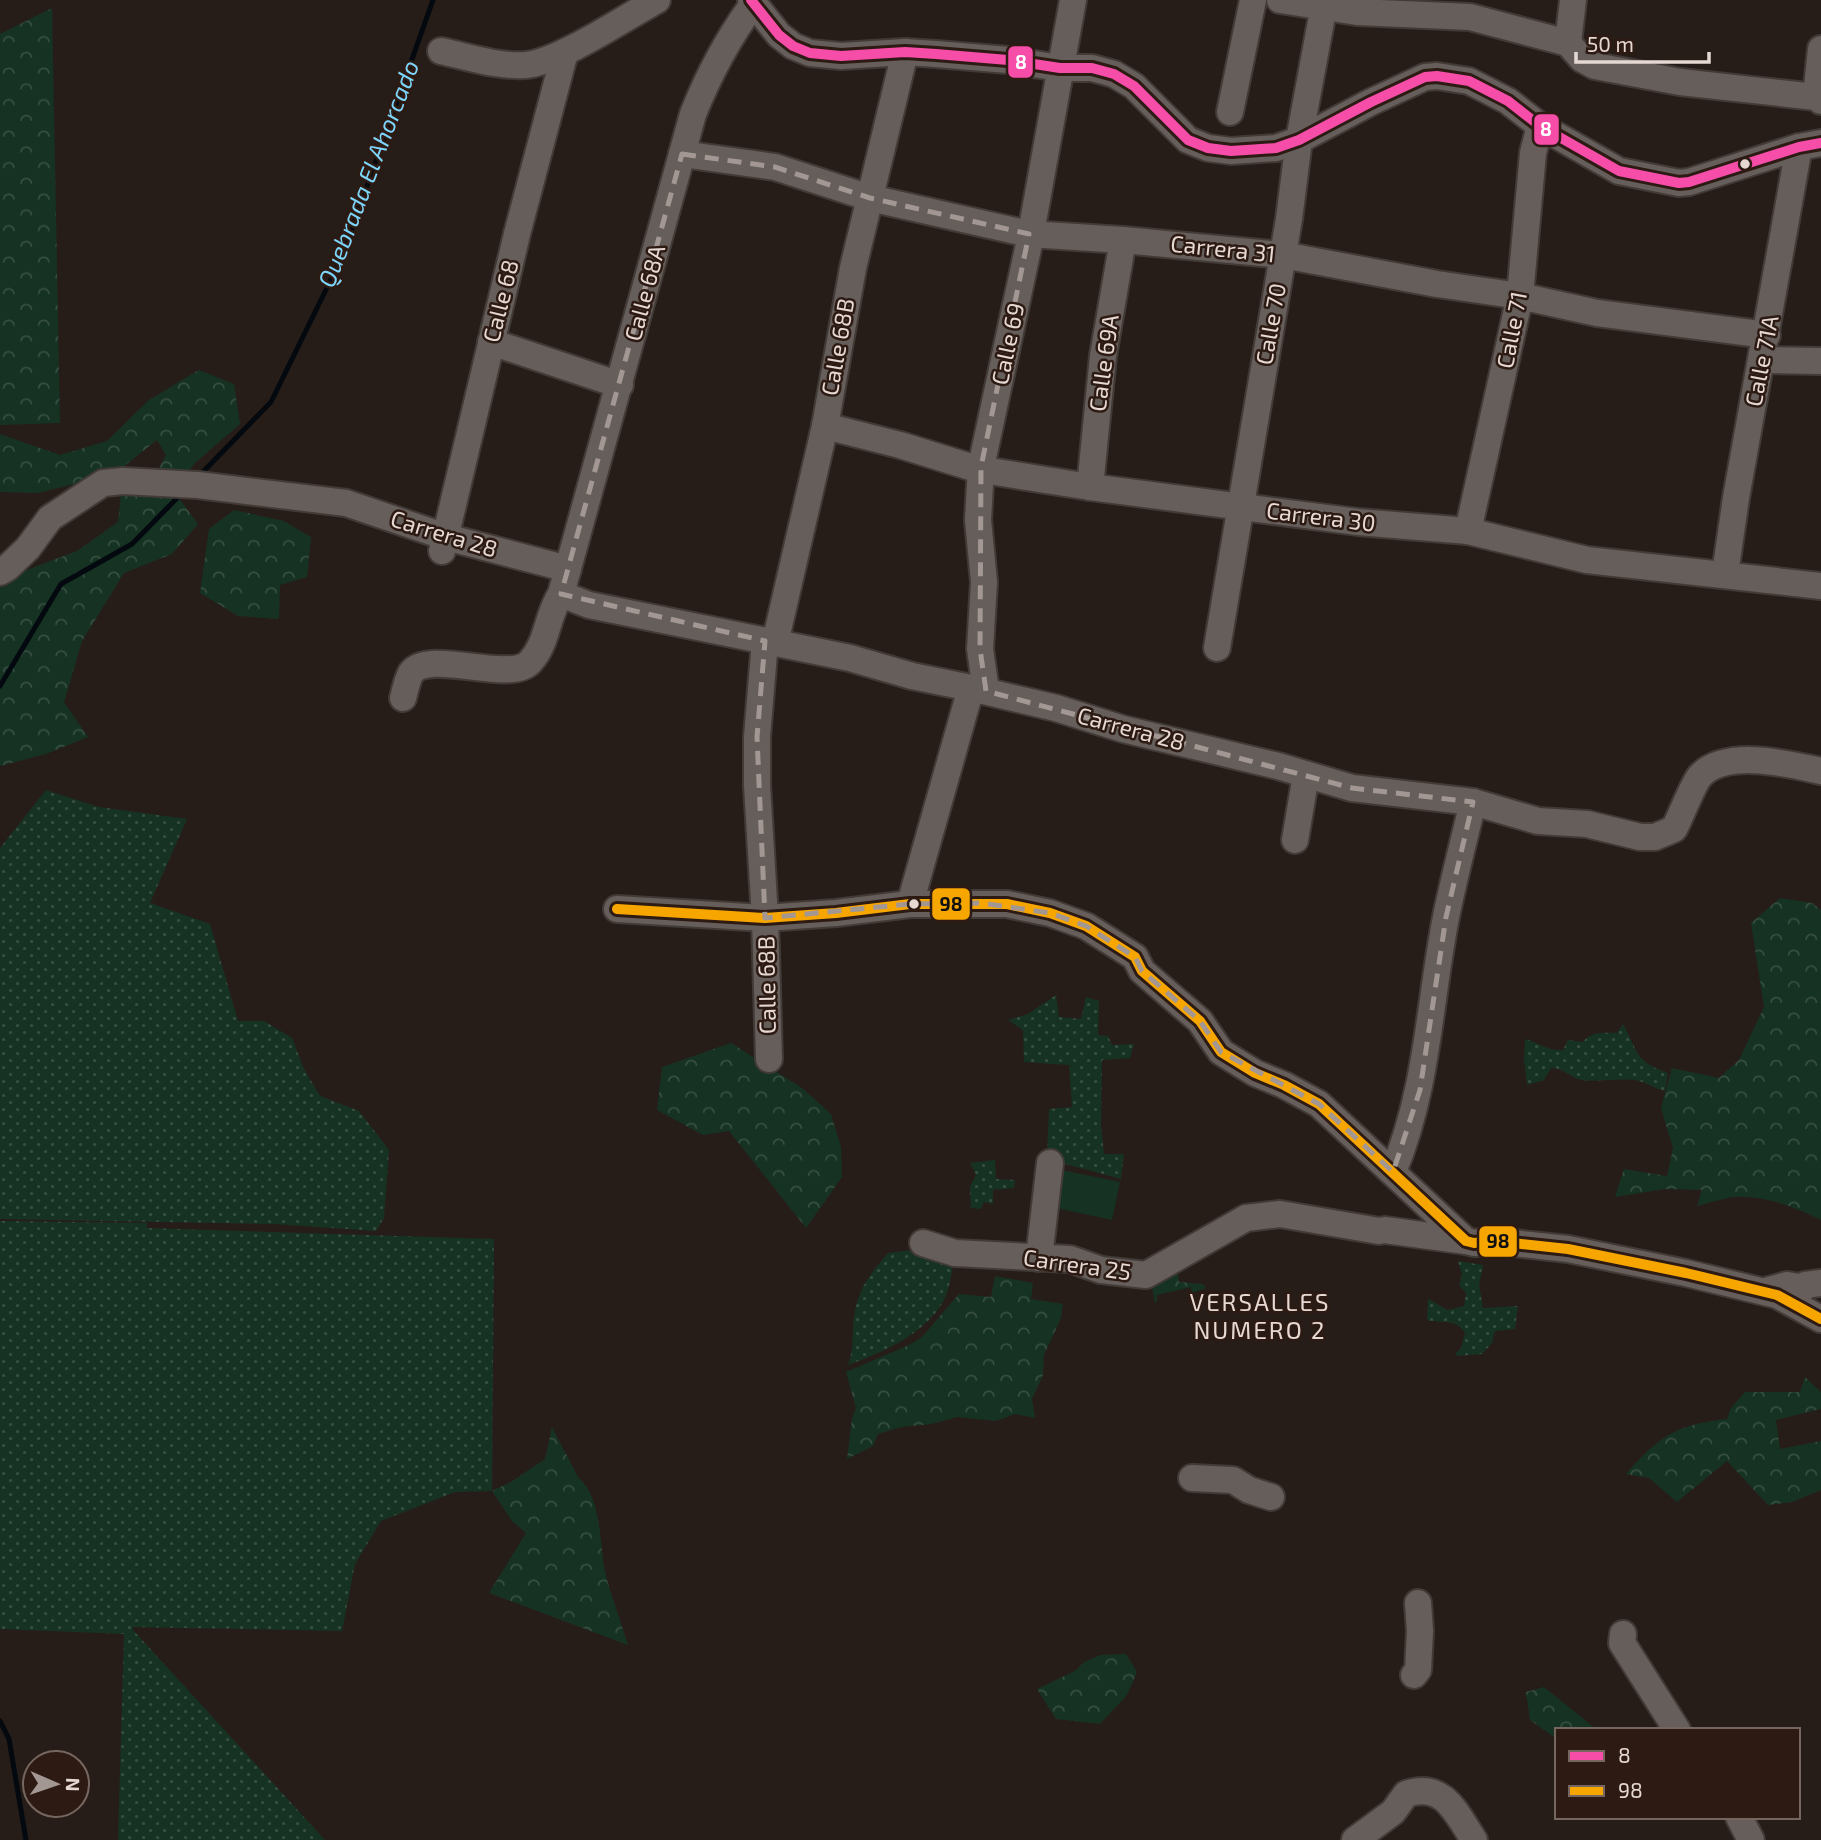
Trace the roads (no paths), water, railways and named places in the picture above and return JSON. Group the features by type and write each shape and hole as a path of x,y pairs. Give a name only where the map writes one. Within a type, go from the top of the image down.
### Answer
{"street":[{"path":"594,36 616,0"},
{"path":"441,51 506,65 530,65 565,52 657,0"},
{"name":"Calle 69","path":"910,904 979,690 984,582 978,520 981,469 1025,265 1073,0"},
{"path":"1230,112 1253,0"},
{"path":"1280,0 1376,13 1470,17 1568,43 1582,59 1595,66 1680,82 1819,99 1821,49"},
{"path":"1568,43 1573,0"},
{"path":"752,2 779,36 810,53 841,56 905,52 1008,60 1060,68 1092,68 1114,74 1134,86 1188,140 1208,148 1231,151 1276,148 1300,140 1424,77 1437,76 1469,81 1508,101 1540,126 1619,171 1679,183 1810,145"},
{"name":"Calle 68A","path":"403,698 411,674 420,665 517,669 530,663 546,634 554,604 564,582 620,385 692,114 708,75 752,2"},
{"name":"Calle 70","path":"1217,648 1324,4"},
{"name":"Calle 68","path":"444,544 491,342 565,52"},
{"name":"Calle 68B","path":"769,1059 757,737 770,642 825,426 853,268 905,52"},
{"name":"Calle 71","path":"1468,531 1520,296 1533,153 1540,126"},
{"name":"Calle 71A","path":"1726,574 1736,498 1765,348 1810,145"},
{"name":"Carrera 31","path":"682,154 775,167 870,198 1029,234 1283,255 1437,284 1520,296 1821,360"},
{"name":"Calle 69A","path":"1090,487 1103,356 1123,240"},
{"path":"491,342 620,385"},
{"name":"Carrera 30","path":"825,426 900,444 981,469 1090,487 1358,522 1468,531 1587,560 1821,586"},
{"name":"Carrera 28","path":"0,572 28,548 50,519 103,483 123,481 198,485 346,503 444,544 564,582 589,605 770,642 1056,708 1123,729 1278,766 1352,788 1473,802 1538,821 1587,824 1640,837 1655,837 1674,830 1700,776 1715,767 1734,760 1775,762 1821,771"},
{"path":"1295,840 1306,775"},
{"path":"1393,1172 1420,1090 1446,917 1473,802"},
{"path":"617,909 765,918 910,904 1007,904 1050,913 1086,926 1135,957 1142,971 1200,1021 1222,1052 1255,1073 1319,1104 1466,1241"},
{"path":"1039,1258 1050,1163"},
{"name":"Carrera 25","path":"923,1243 955,1253 1070,1259 1101,1270 1146,1275 1246,1218 1280,1213 1424,1237 1569,1249 1764,1291"},
{"path":"1764,1291 1787,1284 1803,1288 1805,1285 1821,1283"},
{"path":"1764,1291 1777,1295 1821,1319"},
{"path":"1192,1478 1233,1480 1249,1490 1271,1497"},
{"path":"1414,1675 1418,1670 1418,1603"},
{"path":"1623,1634 1622,1643 1676,1728"},
{"path":"1355,1840 1393,1812 1406,1794 1430,1790 1443,1796 1474,1840"},
{"path":"1740,1819 1751,1840"}],"waterway":[{"name":"Quebrada El Ahorcado","path":"197,478 271,402 342,257 433,0"},
{"name":"Quebrada El Ahorcado","path":"0,686 61,584 132,544 183,492"},
{"name":"Quebrada El Ahorcado","path":"0,1721 9,1739 26,1840"}],"district":[{"name":"VERSALLES NUMERO 2","path":"1260,1317"}]}
